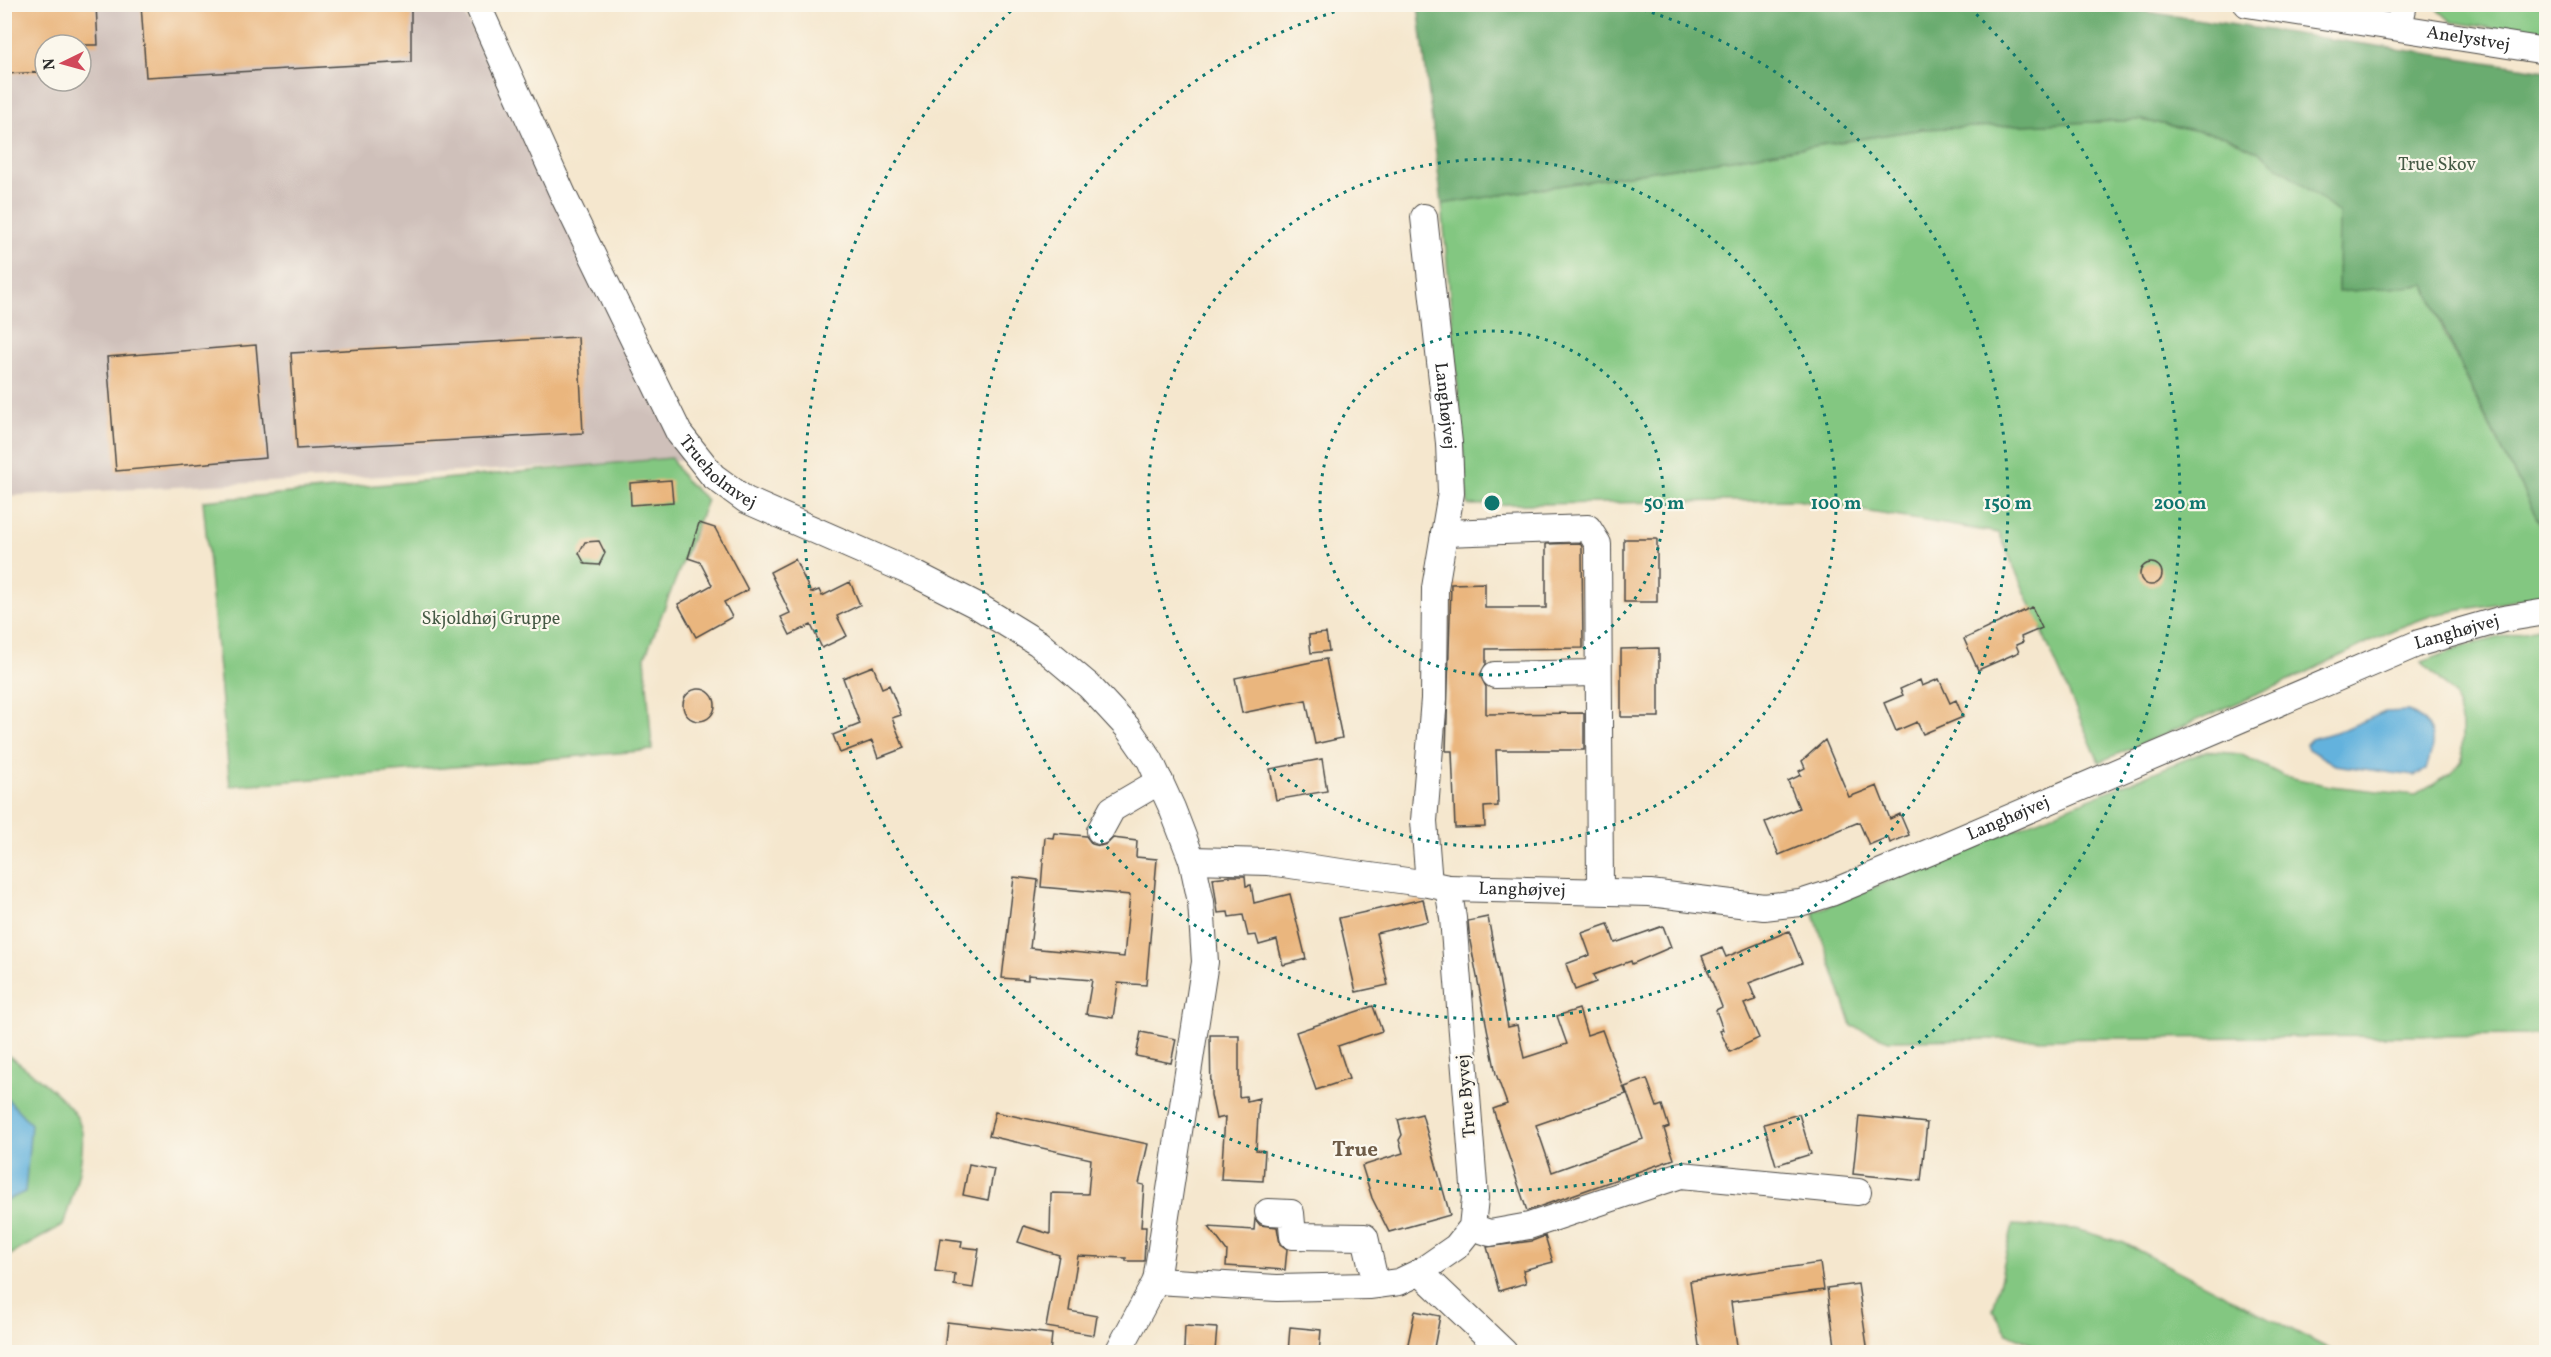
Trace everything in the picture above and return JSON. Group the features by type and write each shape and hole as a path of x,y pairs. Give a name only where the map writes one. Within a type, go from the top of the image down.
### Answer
{"street":[{"name":"Trueholmvej","path":"477,4 564,197 679,433 713,476 746,500 917,575 976,605 1038,643 1089,686 1127,726 1155,771"},
{"name":"Anelystvej","path":"2247,4 2401,16 2547,51"},
{"name":"Langhøjvej","path":"1424,217 1449,443 1451,493 1435,588 1434,699 1424,821 1439,886 1650,892 1764,907 1800,903 1831,893 1952,843 2419,643 2503,619 2547,612"},
{"path":"1444,533 1588,528 1598,544 1600,891"},
{"path":"1495,675 1598,673"},
{"path":"1100,831 1112,809 1155,771 1173,808 1192,860 1202,902 1205,962 1156,1281 1118,1353"},
{"path":"1192,860 1268,862 1439,886"},
{"name":"True Byvej","path":"1439,886 1453,918 1475,1197 1472,1227"},
{"path":"1156,1281 1277,1288 1376,1285 1399,1282 1420,1272 1456,1247 1472,1227 1490,1233 1529,1226 1680,1176 1858,1192"},
{"path":"1268,1212 1292,1213 1293,1236 1365,1237 1376,1285"},
{"path":"1420,1272 1504,1353"}],"shaded area":[{"path":"5,5 460,5 683,460 5,496"}],"green space":[{"name":"True Skov","path":"1418,5 2100,5 2546,71 2546,536 2468,381 2426,285 2338,292 2339,213 2261,153 2225,136 2141,120 1923,129 1442,204"},
{"path":"2433,5 2546,5 2546,36 2452,22"},
{"path":"2141,120 2225,136 2261,153 2339,213 2338,292 2426,285 2445,334 2546,536 2546,595 2433,615 2393,630 2291,680 2099,762 1999,533 1796,500 1468,505 1442,204 1923,129"},
{"name":"Skjoldhøj Gruppe","path":"671,458 684,479 707,500 645,657 652,750 230,786 203,501"},
{"path":"2546,626 2546,1035 1889,1040 1852,1026 1813,912 2206,751 2240,754 2284,776 2330,786 2416,795 2451,774 2462,761 2462,725 2455,696 2422,662 2468,645"},
{"path":"4,1052 66,1103 79,1121 82,1132 78,1173 63,1225 5,1258"},
{"path":"2013,1225 2075,1229 2124,1243 2335,1352 2048,1352 2007,1333 1993,1310"}],"water":[{"path":"2408,711 2425,722 2432,735 2426,770 2414,776 2335,765 2308,749 2306,744 2311,739 2345,729 2385,712"},
{"path":"4,1095 31,1124 25,1192 5,1201"}],"building":[{"path":"4,4 96,4 98,45 93,45 93,33 33,33 33,73 4,74"},
{"path":"141,4 411,4 411,62 146,77"},
{"path":"578,337 583,433 297,449 291,353"},
{"path":"256,345 266,458 116,471 107,357"},
{"path":"671,480 673,502 631,505 630,483"},
{"path":"699,523 715,528 748,590 724,602 732,617 696,637 678,604 712,585 700,562 688,558"},
{"path":"1624,539 1657,539 1657,602 1624,602"},
{"path":"599,541 605,553 599,565 585,564 579,553 585,542"},
{"path":"1580,543 1582,547 1583,648 1486,649 1486,664 1480,675 1486,687 1486,714 1584,713 1584,750 1496,750 1498,806 1484,807 1485,827 1455,828 1452,751 1446,751 1451,584 1485,583 1485,608 1546,608 1546,544"},
{"path":"795,559 811,593 819,590 822,596 850,582 860,605 837,616 847,636 822,648 811,625 790,635 781,617 790,613 770,572"},
{"path":"2151,563 2161,570 2162,574 2155,584 2151,585 2141,578 2140,574 2147,564"},
{"path":"2032,607 2042,628 2021,637 2023,642 2016,645 2019,652 1978,670 1964,639"},
{"path":"1326,633 1329,651 1311,653 1309,635"},
{"path":"1659,648 1659,717 1621,717 1621,649"},
{"path":"1326,659 1342,738 1315,744 1306,700 1242,713 1235,678"},
{"path":"873,666 882,688 889,685 901,715 892,718 904,748 878,758 872,741 840,753 833,735 860,724 843,678"},
{"path":"1939,679 1950,703 1956,700 1963,717 1923,734 1917,722 1896,731 1884,703 1903,695 1900,689 1920,680 1922,686"},
{"path":"699,689 710,694 715,705 710,716 699,721 688,716 683,705 688,694"},
{"path":"1825,740 1849,797 1877,786 1890,819 1900,814 1909,835 1890,843 1888,837 1869,845 1859,822 1779,855 1765,822 1799,808 1788,781 1801,775 1799,771 1805,768 1802,761"},
{"path":"1322,759 1327,791 1276,800 1270,769"},
{"path":"1054,833 1086,836 1092,844 1100,846 1107,844 1113,838 1137,841 1136,857 1157,859 1146,985 1118,983 1113,1018 1086,1014 1092,980 1028,975 1028,980 1002,978 1014,877 1038,880 1030,948 1124,957 1130,895 1041,887 1045,837 1053,838"},
{"path":"1245,876 1246,886 1251,885 1254,903 1290,894 1306,959 1283,965 1277,940 1259,945 1256,935 1248,936 1243,915 1229,917 1228,912 1218,913 1213,878"},
{"path":"1423,899 1428,921 1376,933 1388,985 1356,992 1339,918"},
{"path":"1488,917 1508,1027 1517,1025 1524,1058 1567,1044 1557,1016 1579,1009 1587,1035 1602,1030 1626,1094 1536,1125 1552,1172 1643,1139 1625,1087 1647,1079 1657,1107 1662,1105 1669,1127 1664,1129 1674,1159 1527,1211 1493,1109 1507,1104 1496,1074 1470,941 1468,921"},
{"path":"1608,924 1615,943 1663,926 1671,947 1632,964 1631,961 1593,975 1596,982 1575,990 1566,964 1590,955 1582,933"},
{"path":"1789,931 1802,963 1749,983 1756,1000 1744,1004 1759,1038 1730,1052 1720,1031 1723,1030 1716,1010 1722,1007 1702,956 1722,948 1726,957"},
{"path":"1373,1006 1382,1031 1338,1046 1349,1079 1316,1090 1296,1032"},
{"path":"1141,1032 1176,1039 1171,1063 1136,1056"},
{"path":"1210,1035 1239,1035 1239,1097 1246,1096 1247,1101 1259,1098 1256,1150 1265,1151 1263,1181 1221,1179 1225,1117 1216,1119 1211,1095"},
{"path":"995,1112 1148,1144 1139,1184 1144,1185 1141,1227 1146,1227 1144,1261 1078,1256 1069,1311 1097,1316 1094,1335 1046,1327 1059,1255 1018,1242 1024,1226 1050,1234 1051,1193 1088,1194 1091,1159 989,1136"},
{"path":"1422,1114 1450,1215 1389,1232 1372,1198 1362,1166 1403,1153 1399,1140 1402,1135 1398,1120"},
{"path":"1799,1114 1811,1154 1776,1165 1764,1124"},
{"path":"1859,1116 1927,1123 1921,1181 1853,1174"},
{"path":"969,1164 994,1169 988,1200 963,1195"},
{"path":"1255,1219 1260,1225 1277,1227 1280,1244 1287,1249 1285,1270 1226,1266 1227,1251 1209,1227 1254,1230"},
{"path":"1545,1236 1553,1262 1523,1270 1526,1283 1499,1291 1487,1247 1532,1241"},
{"path":"940,1238 962,1241 961,1247 979,1249 973,1288 954,1285 955,1274 935,1271"},
{"path":"1820,1263 1824,1290 1731,1302 1738,1353 1700,1353 1690,1281"},
{"path":"1858,1284 1868,1353 1836,1353 1827,1288"},
{"path":"1415,1311 1440,1316 1433,1353 1406,1353"},
{"path":"947,1322 1052,1334 1050,1353 944,1353"},
{"path":"1185,1326 1217,1328 1215,1351 1184,1349"},
{"path":"1290,1327 1321,1330 1319,1353 1288,1353"}],"district":[{"name":"True","path":"1355,1150"}]}
